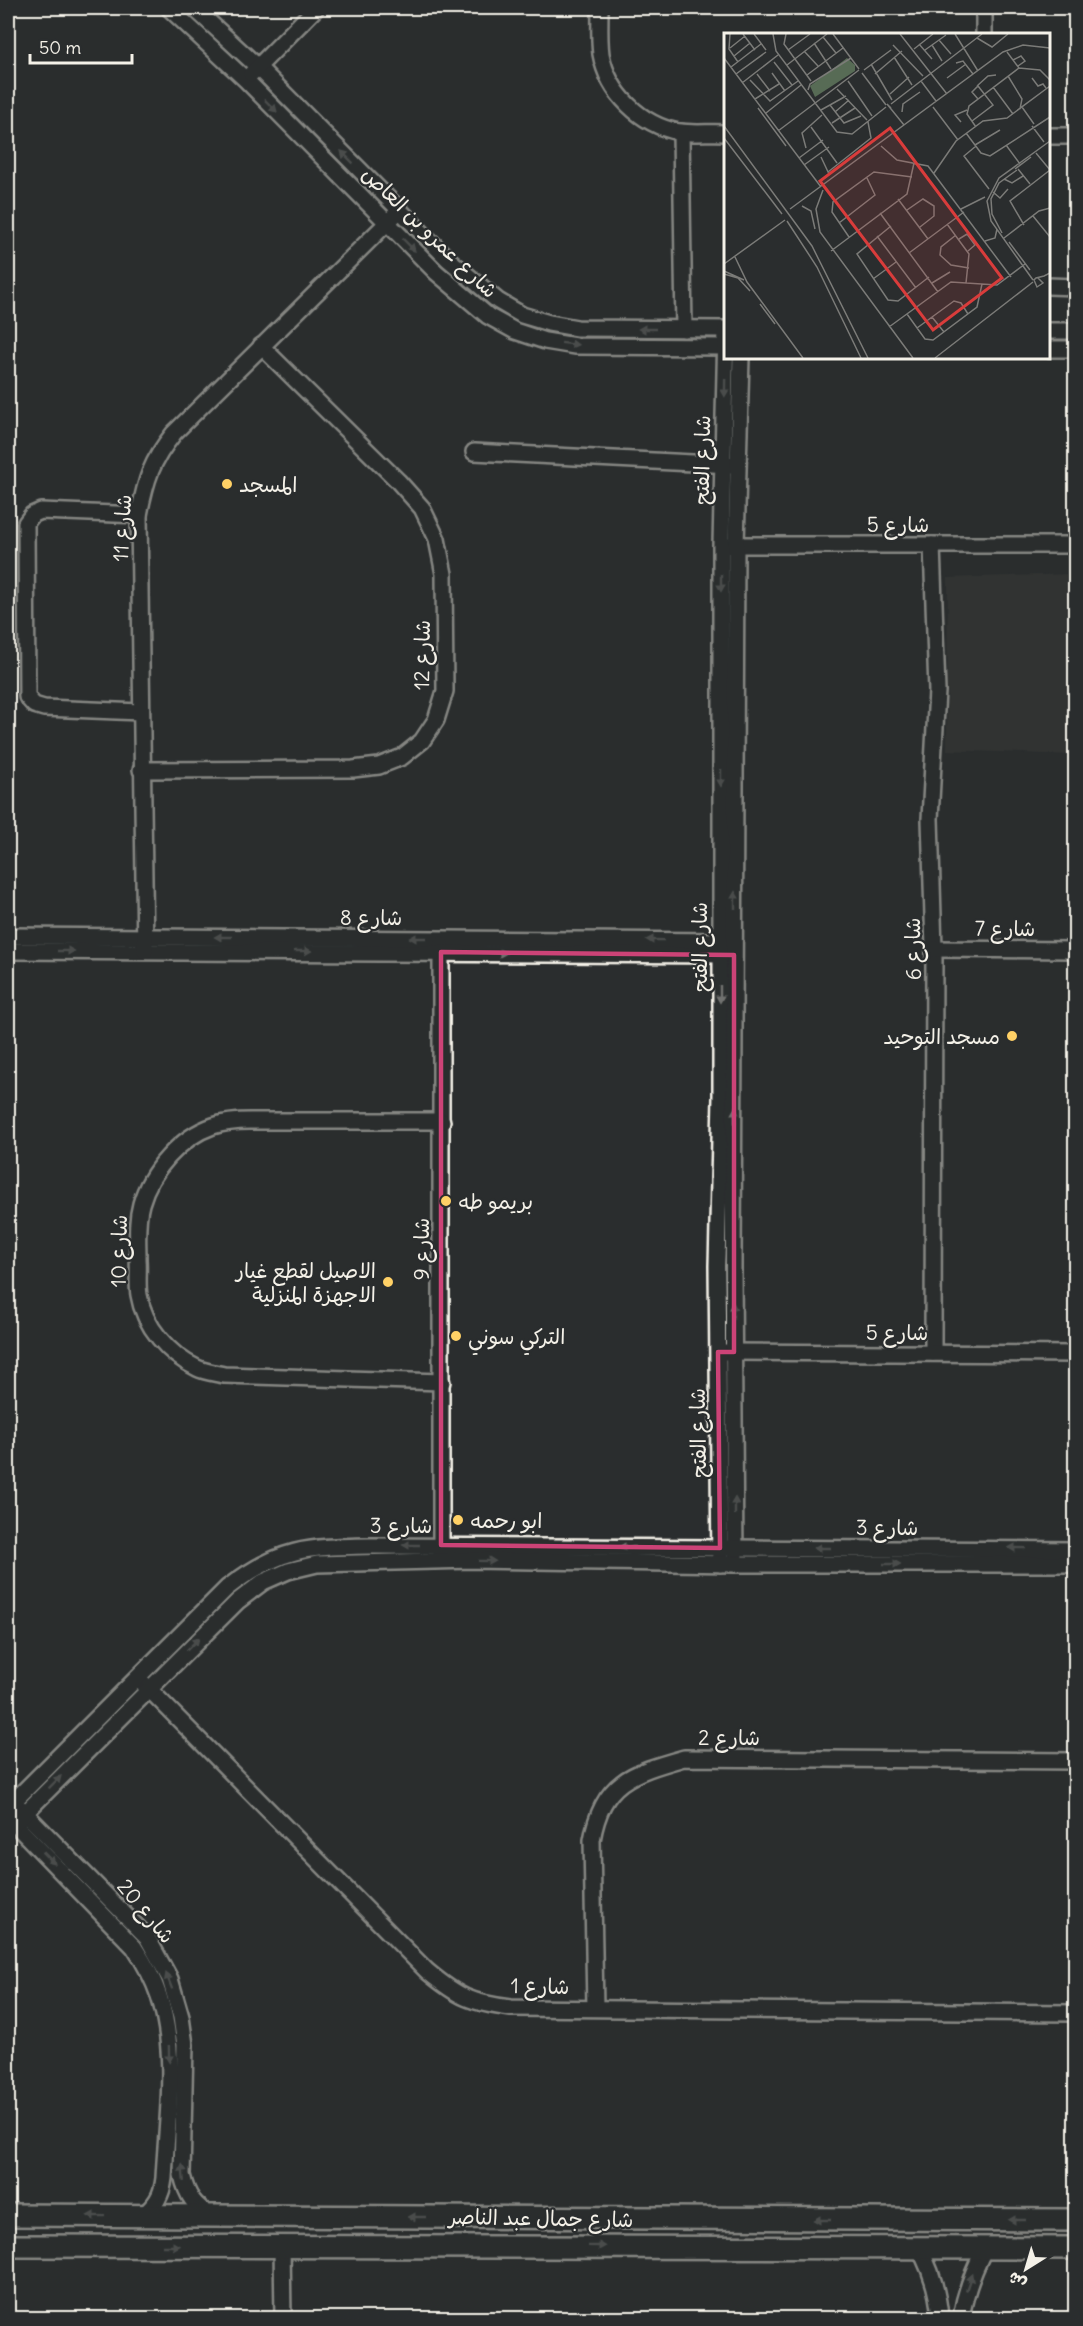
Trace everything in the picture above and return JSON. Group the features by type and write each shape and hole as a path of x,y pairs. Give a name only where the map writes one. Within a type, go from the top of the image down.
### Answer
{"main road":[{"name":"شارع جمال عبد الناصر","path":"8,2215 215,2218 503,2217 634,2220 1076,2220"},
{"path":"502,2247 510,2232 503,2217"},
{"path":"559,2218 552,2225 551,2230 555,2240 562,2246"},
{"name":"شارع جمال عبد الناصر","path":"8,2246 1076,2248"}],"street":[{"name":"شارع عمرو بن العاص","path":"169,8 246,80 387,223 463,296 488,316 515,331 544,341 575,346 724,347"},
{"name":"شارع عمرو بن العاص","path":"194,8 258,67 474,283 498,301 522,315 577,328 724,329"},
{"path":"246,80 316,8"},
{"path":"600,8 601,55 608,76 620,96 637,113 657,126 681,132 724,133"},
{"path":"984,8 984,33"},
{"path":"681,132 684,329"},
{"path":"1050,136 1076,136"},
{"name":"شارع 11","path":"145,944 139,515 152,464 162,448 188,418 400,210"},
{"path":"1050,286 1076,286"},
{"path":"1050,331 1076,331"},
{"name":"شارع 12","path":"141,770 353,769 379,766 402,757 422,741 436,720 445,692 444,574 437,539 422,508 398,481 261,346"},
{"path":"1050,349 1076,349"},
{"name":"شارع الفتح","path":"726,358 731,465"},
{"name":"شارع الفتح","path":"727,1564 734,1352 727,948 729,545 731,465 741,358"},
{"path":"474,452 731,465"},
{"path":"139,515 41,511 32,515 26,523 27,697 34,705 44,708 141,712"},
{"name":"شارع 5","path":"729,545 1076,545"},
{"name":"شارع 6","path":"932,545 937,691 930,819 934,949 933,1353"},
{"name":"شارع 8","path":"8,936 145,944"},
{"name":"شارع 8","path":"8,951 145,944 727,948"},
{"name":"شارع 9","path":"441,945 441,1553"},
{"name":"شارع الفتح","path":"727,948 717,1266 718,1352 727,1548"},
{"name":"شارع 7","path":"934,949 1076,950"},
{"name":"شارع 10","path":"442,1121 250,1120 231,1121 212,1126 195,1135 164,1162 145,1194 137,1225 139,1296 147,1321 178,1357 198,1368 224,1375 442,1382"},
{"name":"شارع 5","path":"718,1352 1076,1354"},
{"name":"شارع 3","path":"9,1801 262,1582 288,1571 316,1564 441,1553 727,1548 1076,1550"},
{"name":"شارع 3","path":"441,1553 727,1564 1076,1564"},
{"name":"شارع 3","path":"16,1818 143,1683"},
{"name":"شارع 1","path":"143,1683 422,1967 452,1992 480,2004 511,2008 1076,2013"},
{"name":"شارع 2","path":"596,2008 592,1840 596,1818 606,1797 622,1782 642,1772 684,1758 1076,1761"},
{"name":"شارع 20","path":"9,1801 16,1818 134,1947 159,1994 170,2046 164,2178 162,2194 153,2207 141,2217"},
{"name":"شارع 20","path":"16,1818 147,1937 170,1979 181,2017 185,2045 182,2175 186,2193 198,2208 215,2218"},
{"path":"282,2247 283,2319"},
{"path":"920,2248 931,2271 938,2295 940,2319"},
{"path":"961,2319 964,2299 985,2248"}],"highlighted area":[{"path":"441,952 734,955 734,1352 718,1352 720,1548 441,1545"}],"shaded area":[{"path":"1075,574 1075,755 947,750 948,578"}],"place":[{"name":"المسجد","path":"227,484"},
{"name":"مسجد التوحيد","path":"1012,1036"},
{"name":"بريمو طه","path":"446,1201"},
{"name":"الاصيل لقطع غيار الاجهزة المنزلية","path":"388,1282"},
{"name":"التركي سوني","path":"456,1336"},
{"name":"ابو رحمه","path":"458,1520"}]}
